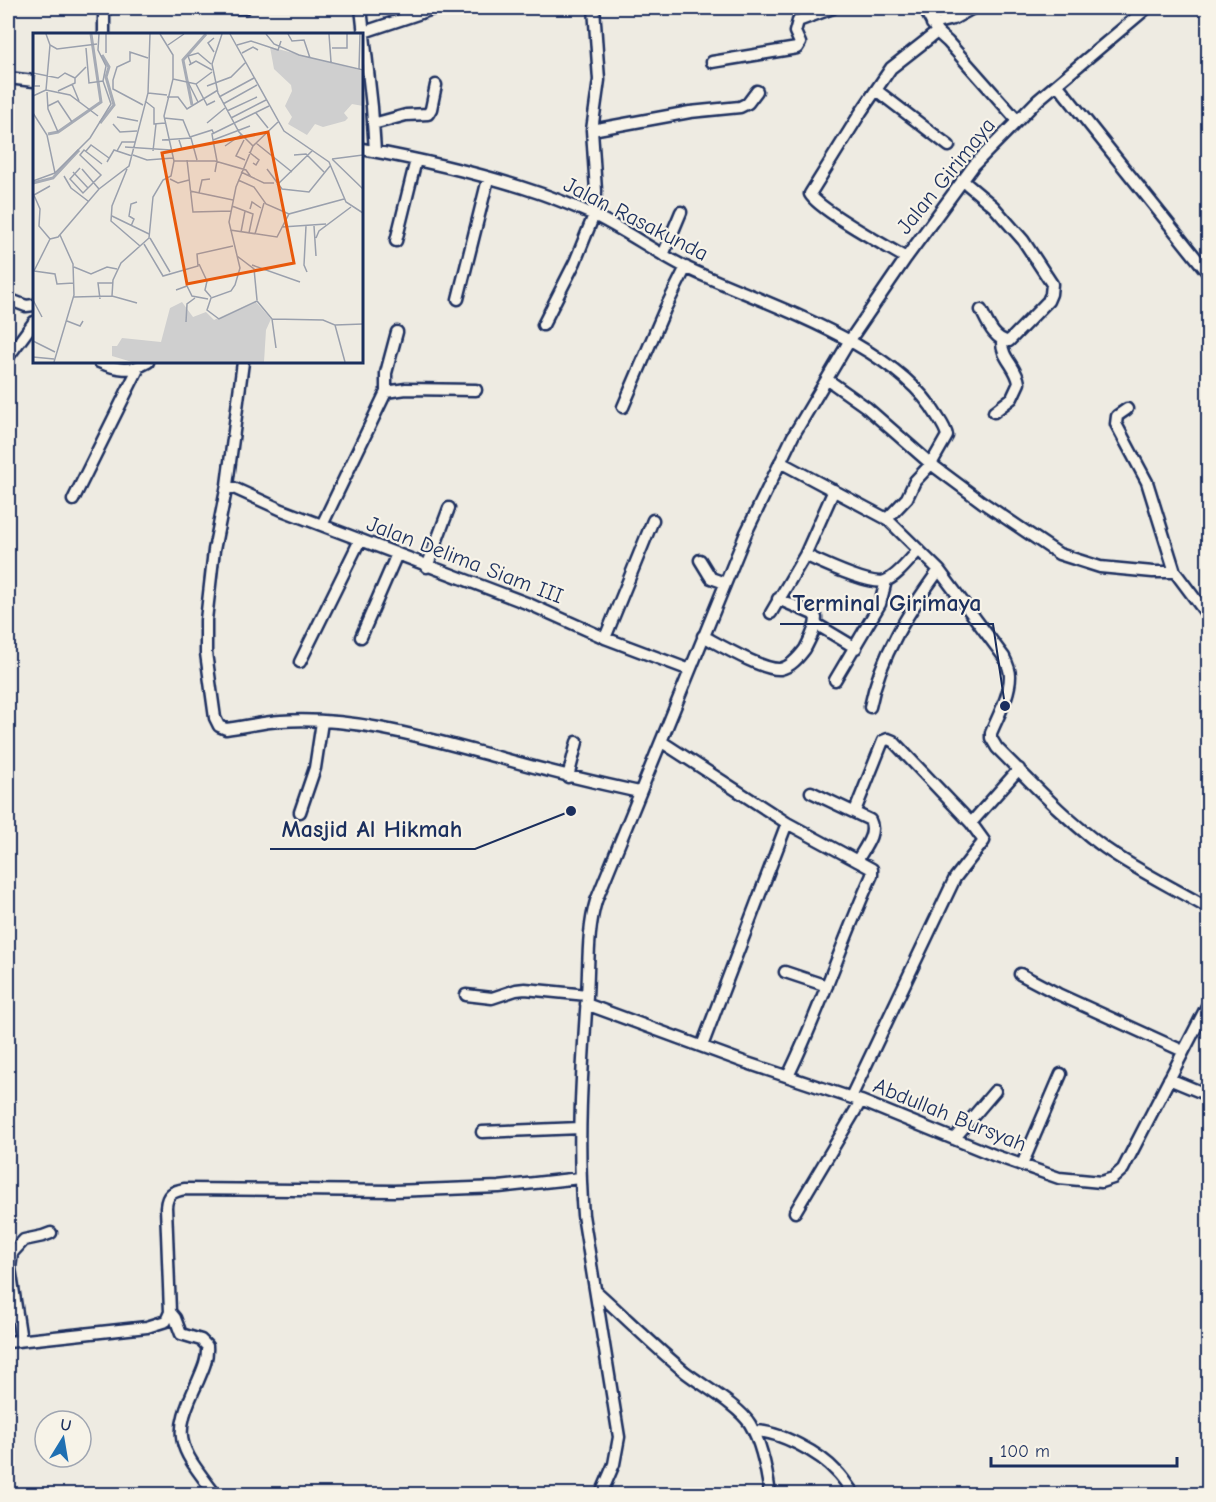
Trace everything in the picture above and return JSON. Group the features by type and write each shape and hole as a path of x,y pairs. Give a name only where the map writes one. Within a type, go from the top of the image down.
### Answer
{"street":[{"path":"104,8 104,33"},
{"path":"231,8 244,8"},
{"path":"361,8 365,83 373,123 375,151"},
{"path":"364,32 436,8"},
{"path":"543,325 575,262 594,215 596,191 592,130 599,80 594,8"},
{"path":"712,62 797,48 800,44 795,32 798,21 833,8"},
{"path":"924,8 934,28 1017,120"},
{"path":"906,258 828,210 810,194 891,68 934,28 973,8"},
{"name":"Jalan Girimaya","path":"601,1494 614,1464 619,1437 583,1215 580,1178 583,1052 593,912 639,792 662,742 742,541 801,422 850,340 962,180 1017,120 1147,8"},
{"path":"8,78 33,81"},
{"path":"1057,84 1209,273"},
{"path":"373,123 428,114 436,85"},
{"path":"876,90 949,146"},
{"path":"592,130 690,112 740,107 747,103 757,91"},
{"name":"Jalan Rasakunda","path":"363,149 488,178 542,194 594,215 686,267 850,340 911,382 934,410 947,438 931,464"},
{"path":"396,242 416,160"},
{"path":"458,299 488,178"},
{"path":"962,180 993,206 1015,231 1052,284 1052,294 1048,301 1012,339 1002,341"},
{"path":"663,255 681,212"},
{"path":"623,407 660,319 686,267"},
{"path":"8,299 33,308"},
{"path":"981,310 997,337 1002,341 1003,353 1015,370 1019,383 1012,398 994,412"},
{"path":"8,357 33,323"},
{"path":"322,525 386,392 386,373 397,332"},
{"path":"103,363 124,369 143,364"},
{"path":"242,363 227,485 214,550 206,620 207,653 217,724 226,729 280,721 364,726 421,736 568,777 639,792"},
{"path":"73,500 143,364"},
{"path":"828,380 867,406 931,464 1050,548 1070,559 1100,567 1175,572"},
{"path":"386,392 406,388 476,390"},
{"path":"1127,409 1117,416 1115,422 1147,482 1175,572 1205,604 1209,616"},
{"path":"780,462 887,519 939,570 1004,657 1010,677 991,738 997,748 1062,813 1104,847 1138,869 1209,908"},
{"path":"887,519 907,498 915,481 931,464"},
{"name":"Jalan Delima Siam III","path":"227,485 282,510 529,604 605,638 690,670"},
{"path":"771,613 805,555 834,490"},
{"path":"427,567 449,508"},
{"path":"605,638 653,520"},
{"path":"300,662 360,540"},
{"path":"835,680 880,604 886,581 920,550"},
{"path":"361,637 397,554"},
{"path":"805,555 868,580 886,581"},
{"path":"700,560 709,576 725,583"},
{"path":"870,706 876,679 907,614 939,570"},
{"path":"703,636 756,663 777,669 790,665 801,654 816,624 816,618 813,614 778,599"},
{"path":"816,624 856,648"},
{"path":"300,812 315,768 322,722"},
{"path":"795,1212 856,1099 955,878 984,841 971,823 893,741 888,739 883,741 855,812"},
{"path":"568,777 577,742"},
{"path":"662,742 787,823 871,868 872,875 788,1076"},
{"path":"971,823 1018,769"},
{"path":"811,792 870,820 873,833 857,861"},
{"path":"702,1046 787,823"},
{"path":"785,972 827,986"},
{"path":"1020,974 1183,1051"},
{"name":"Abdullah Bursyah","path":"466,995 492,998 525,989 587,1000 702,1046 856,1099 1022,1165 1059,1178 1093,1183 1113,1178 1123,1169 1209,1004"},
{"path":"1022,1165 1060,1074"},
{"path":"1169,1079 1209,1095"},
{"path":"954,1139 995,1091"},
{"path":"482,1132 580,1128"},
{"path":"8,1342 147,1327 164,1323 170,1312 166,1207 168,1197 175,1190 394,1191 499,1187 580,1178"},
{"path":"21,1340 10,1268 12,1253 24,1240 51,1233"},
{"path":"596,1291 686,1372 738,1411 754,1431 761,1451 770,1494"},
{"path":"170,1312 181,1334 201,1340 207,1346 206,1363 183,1412 181,1432 187,1454 214,1494"},
{"path":"754,1431 769,1432 800,1446 828,1463 854,1494"}],"place":[{"name":"Terminal Girimaya","path":"1005,706"},
{"name":"Masjid Al Hikmah","path":"571,811"}]}
